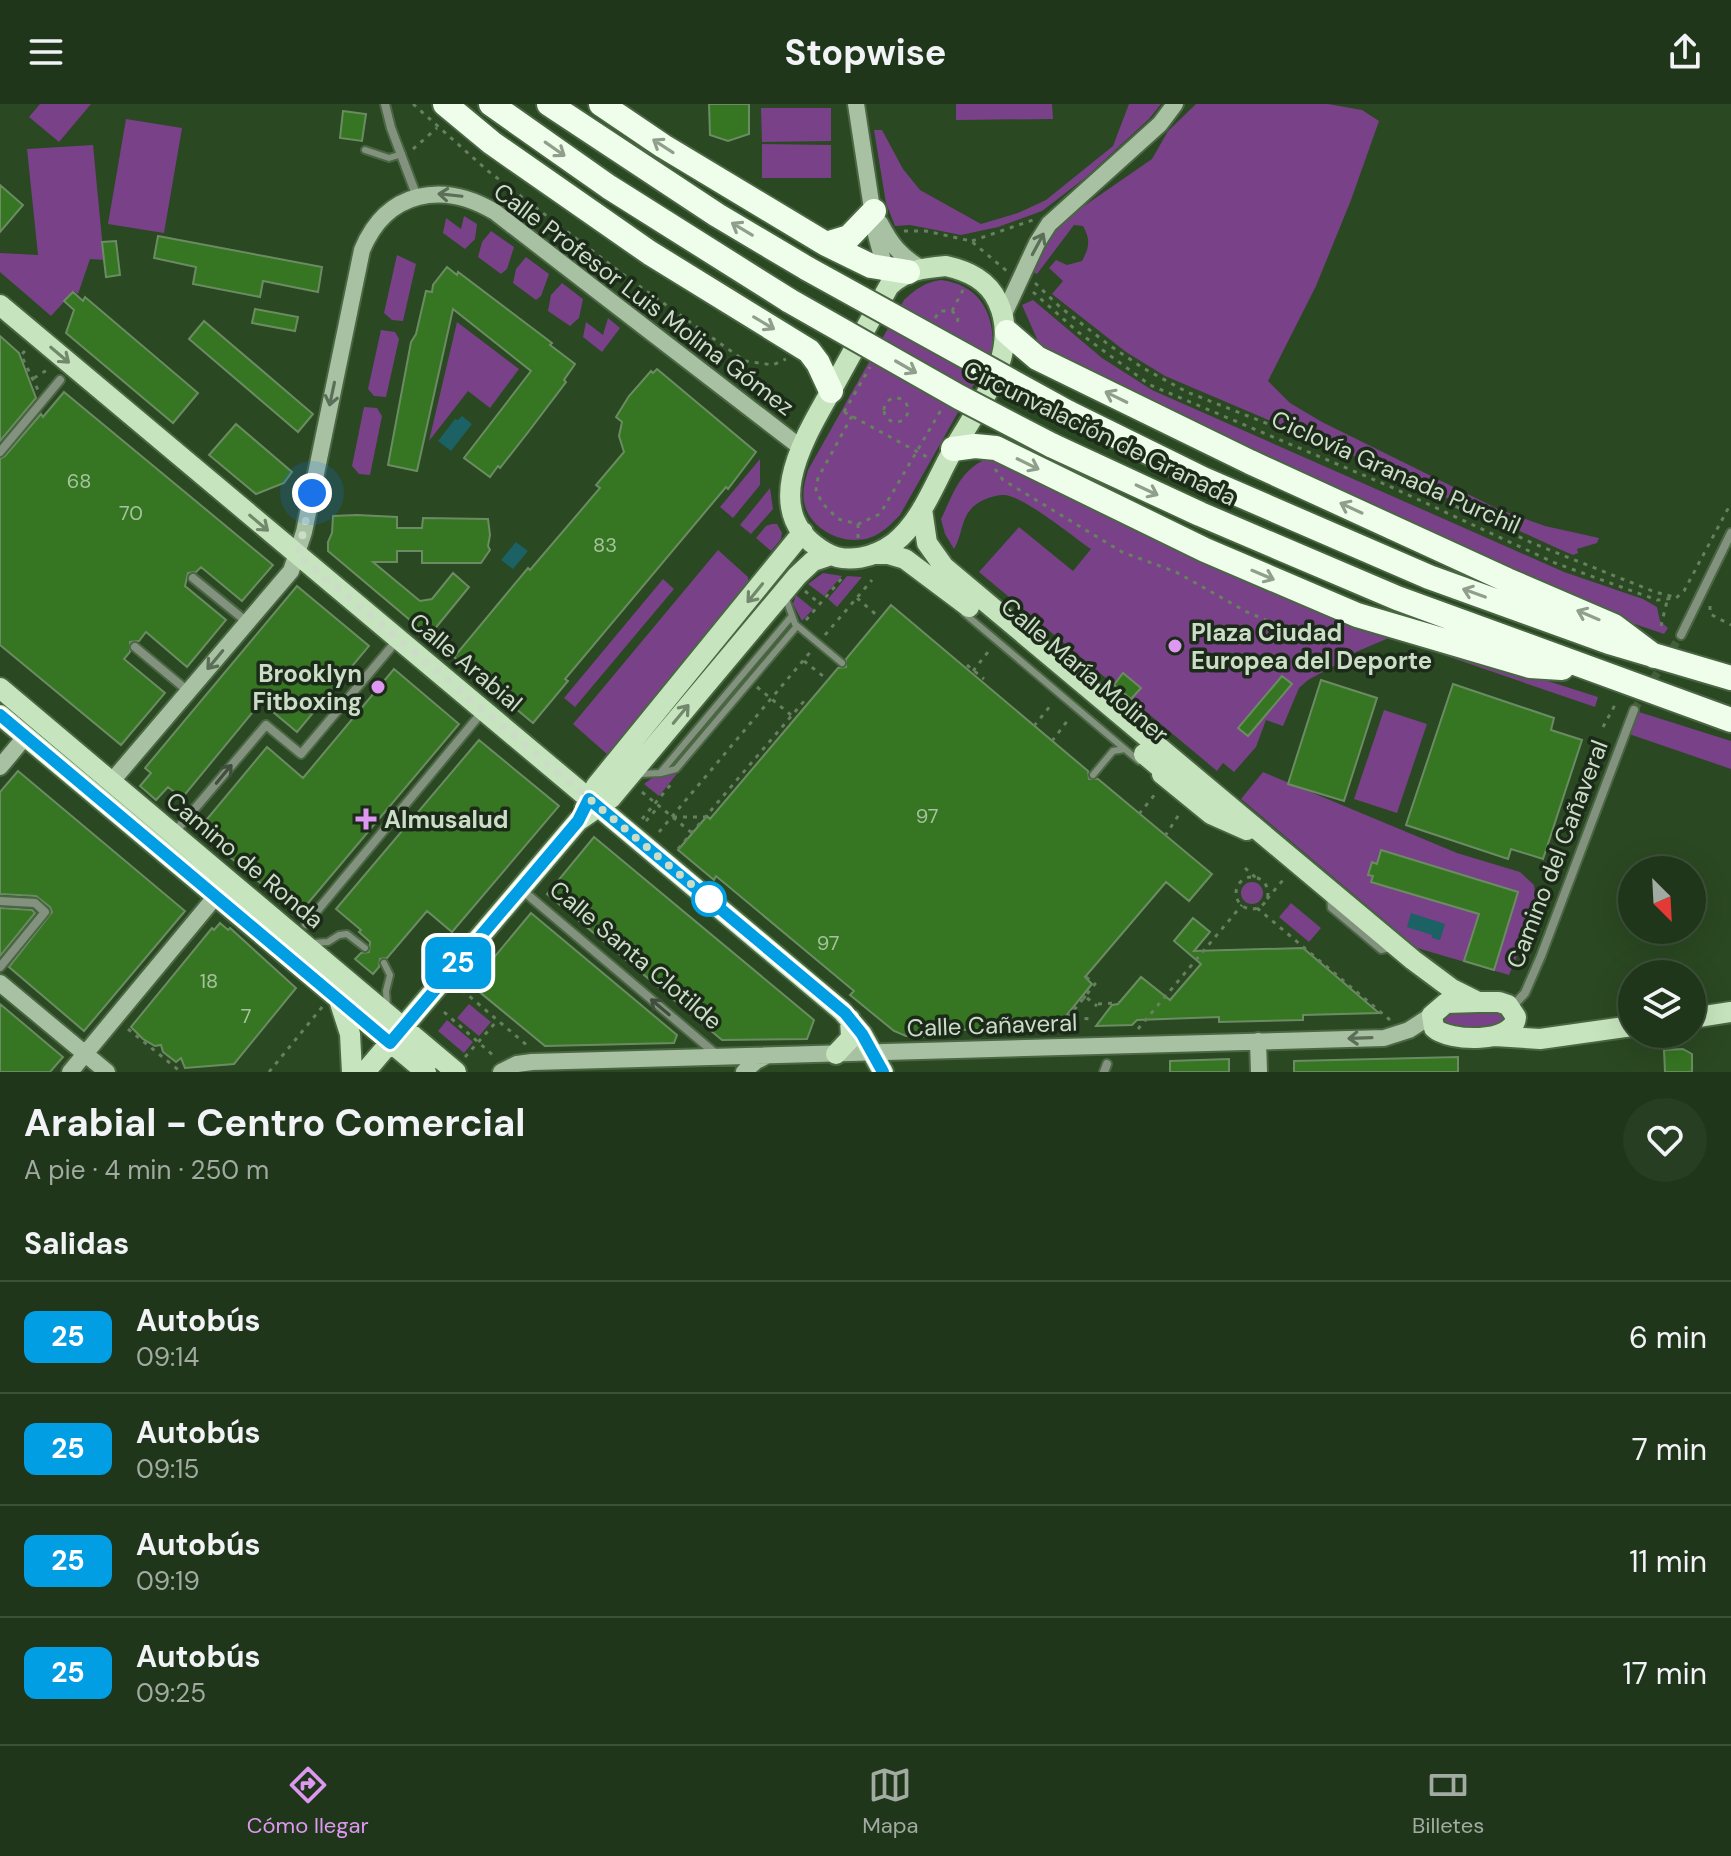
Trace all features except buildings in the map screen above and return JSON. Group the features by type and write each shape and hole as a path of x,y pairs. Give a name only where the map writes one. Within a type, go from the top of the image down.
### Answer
{"highway":[{"path":"445,104 492,143 650,253 809,351 839,404"},
{"name":"Circunvalación de Granada","path":"491,104 622,195 790,301 959,397 1051,445 1200,514 1369,586 1586,669 1731,720"},
{"name":"Circunvalación de Granada","path":"549,104 717,215 808,269 1067,412 1203,479 1429,577 1654,656 1731,678"},
{"path":"601,104 688,162 826,244 871,266 901,273"},
{"path":"826,244 849,237 874,211"},
{"path":"1005,323 1037,358 1250,462 1614,626 1654,656"},
{"path":"943,454 975,446 996,448 1205,550 1357,615 1530,666 1586,669"}],"main road":[{"path":"856,104 876,235 901,273"},
{"path":"875,554 901,537 922,509 943,454 1001,365 1005,323 1037,243 1049,224 1160,124 1175,104"},
{"name":"Calle Profesor Luis Molina Gómez","path":"298,555 362,250 382,218 398,205 417,197 440,193 459,195 495,212 800,447"},
{"path":"831,555 803,532 790,500 790,480 800,447 839,404 901,273 904,258 893,247 874,211"},
{"path":"901,273 946,266 972,274 995,296 1005,323"},
{"name":"Calle Arabial","path":"0,305 594,803 639,824 850,1019 878,1063"},
{"name":"Calle María Moliner","path":"922,509 936,575 1162,769 1159,784 1216,808 1257,831 1405,954 1452,989 1478,1002"},
{"path":"594,803 596,786 803,532"},
{"name":"Calle María Moliner","path":"831,555 851,558 875,554 901,557 936,575 1216,808"},
{"path":"120,815 112,781 291,571 298,555"},
{"path":"365,1072 578,821 594,803 616,791 794,589 810,563 831,555"},
{"name":"Camino de Ronda","path":"0,688 223,875 305,934 387,1013 397,1035 426,1072"},
{"name":"Camino de Ronda","path":"0,715 216,896 334,1000 397,1035 460,1064"},
{"path":"0,767 25,737"},
{"path":"616,791 628,821 639,824"},
{"path":"70,1072 216,896 223,875"},
{"name":"Calle María Moliner","path":"1405,954 1425,985 1433,1014"},
{"path":"0,983 107,1072"},
{"path":"334,1000 350,1034 352,1072"},
{"path":"1556,1036 1533,1028 1503,1002 1449,1003 1433,1014 1434,1028 1443,1034 1540,1039 1618,1028"},
{"path":"1495,1036 1513,1028 1514,1010"},
{"path":"1706,1016 1731,1012"},
{"name":"Calle Cañaveral","path":"498,1064 836,1054 878,1063 909,1050 1384,1038 1409,1030 1433,1014"},
{"path":"836,1054 846,1047 851,1038 850,1019"},
{"path":"1258,1041 1259,1072"},
{"path":"744,1072 756,1061 768,1056"},
{"name":"Calle Santa Clotilde","path":"718,1057 735,1072"}],"street":[{"path":"385,104 417,197"},
{"path":"0,452 60,380"},
{"path":"1681,635 1731,533"},
{"path":"193,578 247,622"},
{"path":"174,834 266,725 301,754 398,639"},
{"path":"135,647 188,691"},
{"name":"Camino del Cañaveral","path":"1514,1010 1541,956 1634,710"},
{"path":"305,934 484,711"},
{"name":"Calle Santa Clotilde","path":"520,889 718,1057"},
{"path":"0,901 35,903 45,912 0,967"}],"lane":[{"path":"365,150 389,158 402,154"},
{"path":"936,575 949,600 1156,775 1159,784"},
{"path":"660,773 791,617 794,589"},
{"path":"791,617 842,663"},
{"path":"631,774 676,769 800,624"},
{"path":"1093,775 1113,751 1113,739"},
{"path":"1113,751 1125,749"},
{"path":"305,934 328,942 347,934 365,948"},
{"path":"384,963 390,975 386,991 387,1013"}],"path":[{"path":"413,104 488,171 745,361 773,365 783,362 791,354"},
{"path":"402,154 417,147 437,127"},
{"path":"971,241 1044,216"},
{"path":"1032,281 1109,345 1187,392 1357,459 1532,543 1676,598"},
{"name":"Ciclovía Granada Purchil","path":"1025,285 1078,332 1150,385 1389,486 1555,563 1667,601"},
{"path":"952,311 965,287"},
{"path":"935,318 940,311 952,311 958,317 959,325 951,338"},
{"path":"25,351 21,355 40,393 46,398"},
{"path":"33,379 47,370"},
{"path":"868,370 839,404 852,416 917,451 943,454"},
{"path":"902,399 906,392"},
{"path":"894,397 902,399 907,404 906,416 901,421 890,421 883,411 884,403 894,397"},
{"path":"852,416 818,478 816,490 822,503 838,519 858,524 880,514 941,410"},
{"path":"995,458 995,470 1003,480 1122,552 1176,572 1247,612 1323,644"},
{"path":"814,507 822,503"},
{"path":"1661,626 1667,601 1684,591 1731,503"},
{"path":"858,524 858,541"},
{"path":"800,624 845,575"},
{"path":"822,638 872,580"},
{"path":"794,589 820,604"},
{"path":"1715,597 1709,608 1710,614 1731,625"},
{"path":"857,598 880,618"},
{"path":"659,832 812,650"},
{"path":"973,671 988,652"},
{"path":"804,661 828,680"},
{"path":"967,665 984,679"},
{"path":"754,684 791,715"},
{"path":"678,849 805,700"},
{"path":"1603,727 1616,703"},
{"path":"1034,726 1051,705"},
{"path":"1052,741 1068,720"},
{"path":"639,824 677,777"},
{"path":"1139,814 1159,784"},
{"path":"642,792 692,833"},
{"path":"1165,836 1180,813"},
{"path":"672,817 706,817"},
{"path":"1245,868 1267,888 1265,902"},
{"path":"1256,878 1246,878 1238,885 1236,896 1242,905 1249,908 1257,908 1265,902 1283,880"},
{"path":"1138,1029 1242,905"},
{"path":"1257,908 1390,1020"},
{"path":"1086,977 1095,984 1068,1017 1090,1019"},
{"path":"462,990 529,1047"},
{"path":"1087,998 1098,1005 1119,1003"},
{"path":"269,1072 334,1000"},
{"path":"444,1012 498,1064"},
{"path":"460,1064 498,1020"},
{"path":"126,1027 181,1072"}],"shaded area":[{"path":"40,104 91,104 59,142 29,117"},
{"path":"956,104 1052,104 1053,119 956,120"},
{"path":"1129,104 1161,104 1085,178 1042,211 998,227 961,235 910,225 895,226 886,203 874,130 882,130 903,169 920,190 981,224 1018,213 1046,200 1113,146"},
{"path":"1196,104 1328,104 1362,110 1379,121 1316,286 1268,381 1290,403 1322,422 1498,509 1545,526 1599,538 1597,543 1577,549 1578,553 1573,555 1372,464 1165,376 1126,352 1052,294 1063,281 1049,268 1056,260 1067,265 1082,261 1088,240 1083,226 1074,225 1037,274 1033,272 1044,242 1068,217 1152,159 1168,131"},
{"path":"761,108 831,108 831,141 762,142"},
{"path":"126,119 182,128 164,233 108,224"},
{"path":"762,144 831,145 831,178 762,178"},
{"path":"93,145 104,260 90,259 78,294 74,291 51,316 0,272 0,253 38,255 27,149"},
{"path":"464,216 477,224 475,239 465,249 443,233 446,218 461,229"},
{"path":"491,231 514,247 507,269 501,274 478,257 482,242"},
{"path":"397,255 416,264 403,321 392,320 384,313"},
{"path":"526,257 549,274 541,296 536,300 513,283 516,269"},
{"path":"941,280 966,288 983,304 991,326 992,352 900,515 869,538 849,540 838,537 820,527 807,512 803,493 808,470 904,300 930,282"},
{"path":"562,283 583,299 579,318 570,326 548,311 551,295"},
{"path":"1033,300 1102,358 1152,390 1564,572 1643,599 1657,607 1660,621 1668,628 1664,634 1608,615 1169,412 1040,346 1022,305"},
{"path":"608,318 620,328 602,352 583,337 586,322 603,335"},
{"path":"457,322 519,369 490,408 468,391 429,441"},
{"path":"381,330 395,332 399,339 386,397 374,396 368,389"},
{"path":"364,407 377,408 382,416 370,475 359,474 352,466"},
{"path":"760,459 760,485 733,518 720,507"},
{"name":"Plaza Ciudad Europea del Deporte","path":"987,459 1002,461 1047,487 1331,618 1357,626 1371,625 1598,697 1595,707 1391,637 1349,655 1308,680 1299,688 1283,726 1266,720 1256,747 1234,772 1223,763 1217,771 979,572 1019,527 1073,571 1091,549 1014,497 1001,495 982,501 971,509 954,549 941,519 964,476"},
{"path":"770,488 773,509 751,534 740,525"},
{"path":"777,524 782,533 771,551 756,538 766,526"},
{"path":"718,550 748,577 748,586 608,755 573,724"},
{"path":"823,573 842,576 824,596 808,584"},
{"path":"847,576 862,577 837,607 828,599"},
{"path":"663,579 674,589 575,707 564,698"},
{"path":"776,579 781,583 627,768 622,764"},
{"path":"796,595 813,609 802,621 793,604"},
{"path":"1384,710 1427,724 1397,813 1354,799"},
{"path":"1639,712 1731,741 1731,769 1629,734"},
{"path":"680,770 659,796 644,784 652,778"},
{"path":"1263,772 1457,853 1520,872 1534,885 1537,910 1509,975 1417,948 1241,799"},
{"path":"1252,882 1260,885 1263,893 1260,901 1252,904 1244,901 1241,893 1244,885"},
{"path":"1291,903 1321,928 1309,942 1279,917"},
{"path":"469,1004 491,1022 479,1036 457,1018"},
{"path":"1445,1011 1508,1012 1502,1027 1448,1028 1443,1026 1440,1016"},
{"path":"447,1020 473,1042 464,1053 438,1031"}],"water":[{"path":"462,416 472,424 451,451 438,441 455,419"},
{"path":"516,542 528,551 513,569 501,560"},
{"path":"1411,913 1445,924 1440,940 1407,927"}],"tunnel":[{"path":"1634,710 1681,635"}],"bus line":[{"name":"25","path":"0,715 390,1043 578,821 589,799 845,1013 862,1034 883,1072"}],"place":[{"name":"Plaza Ciudad Europea del Deporte","path":"1175,646"},
{"name":"Brooklyn Fitboxing","path":"378,687"},
{"name":"Almusalud","path":"366,819"}],"route":[{"path":"312,493 298,555 709,899"}]}
